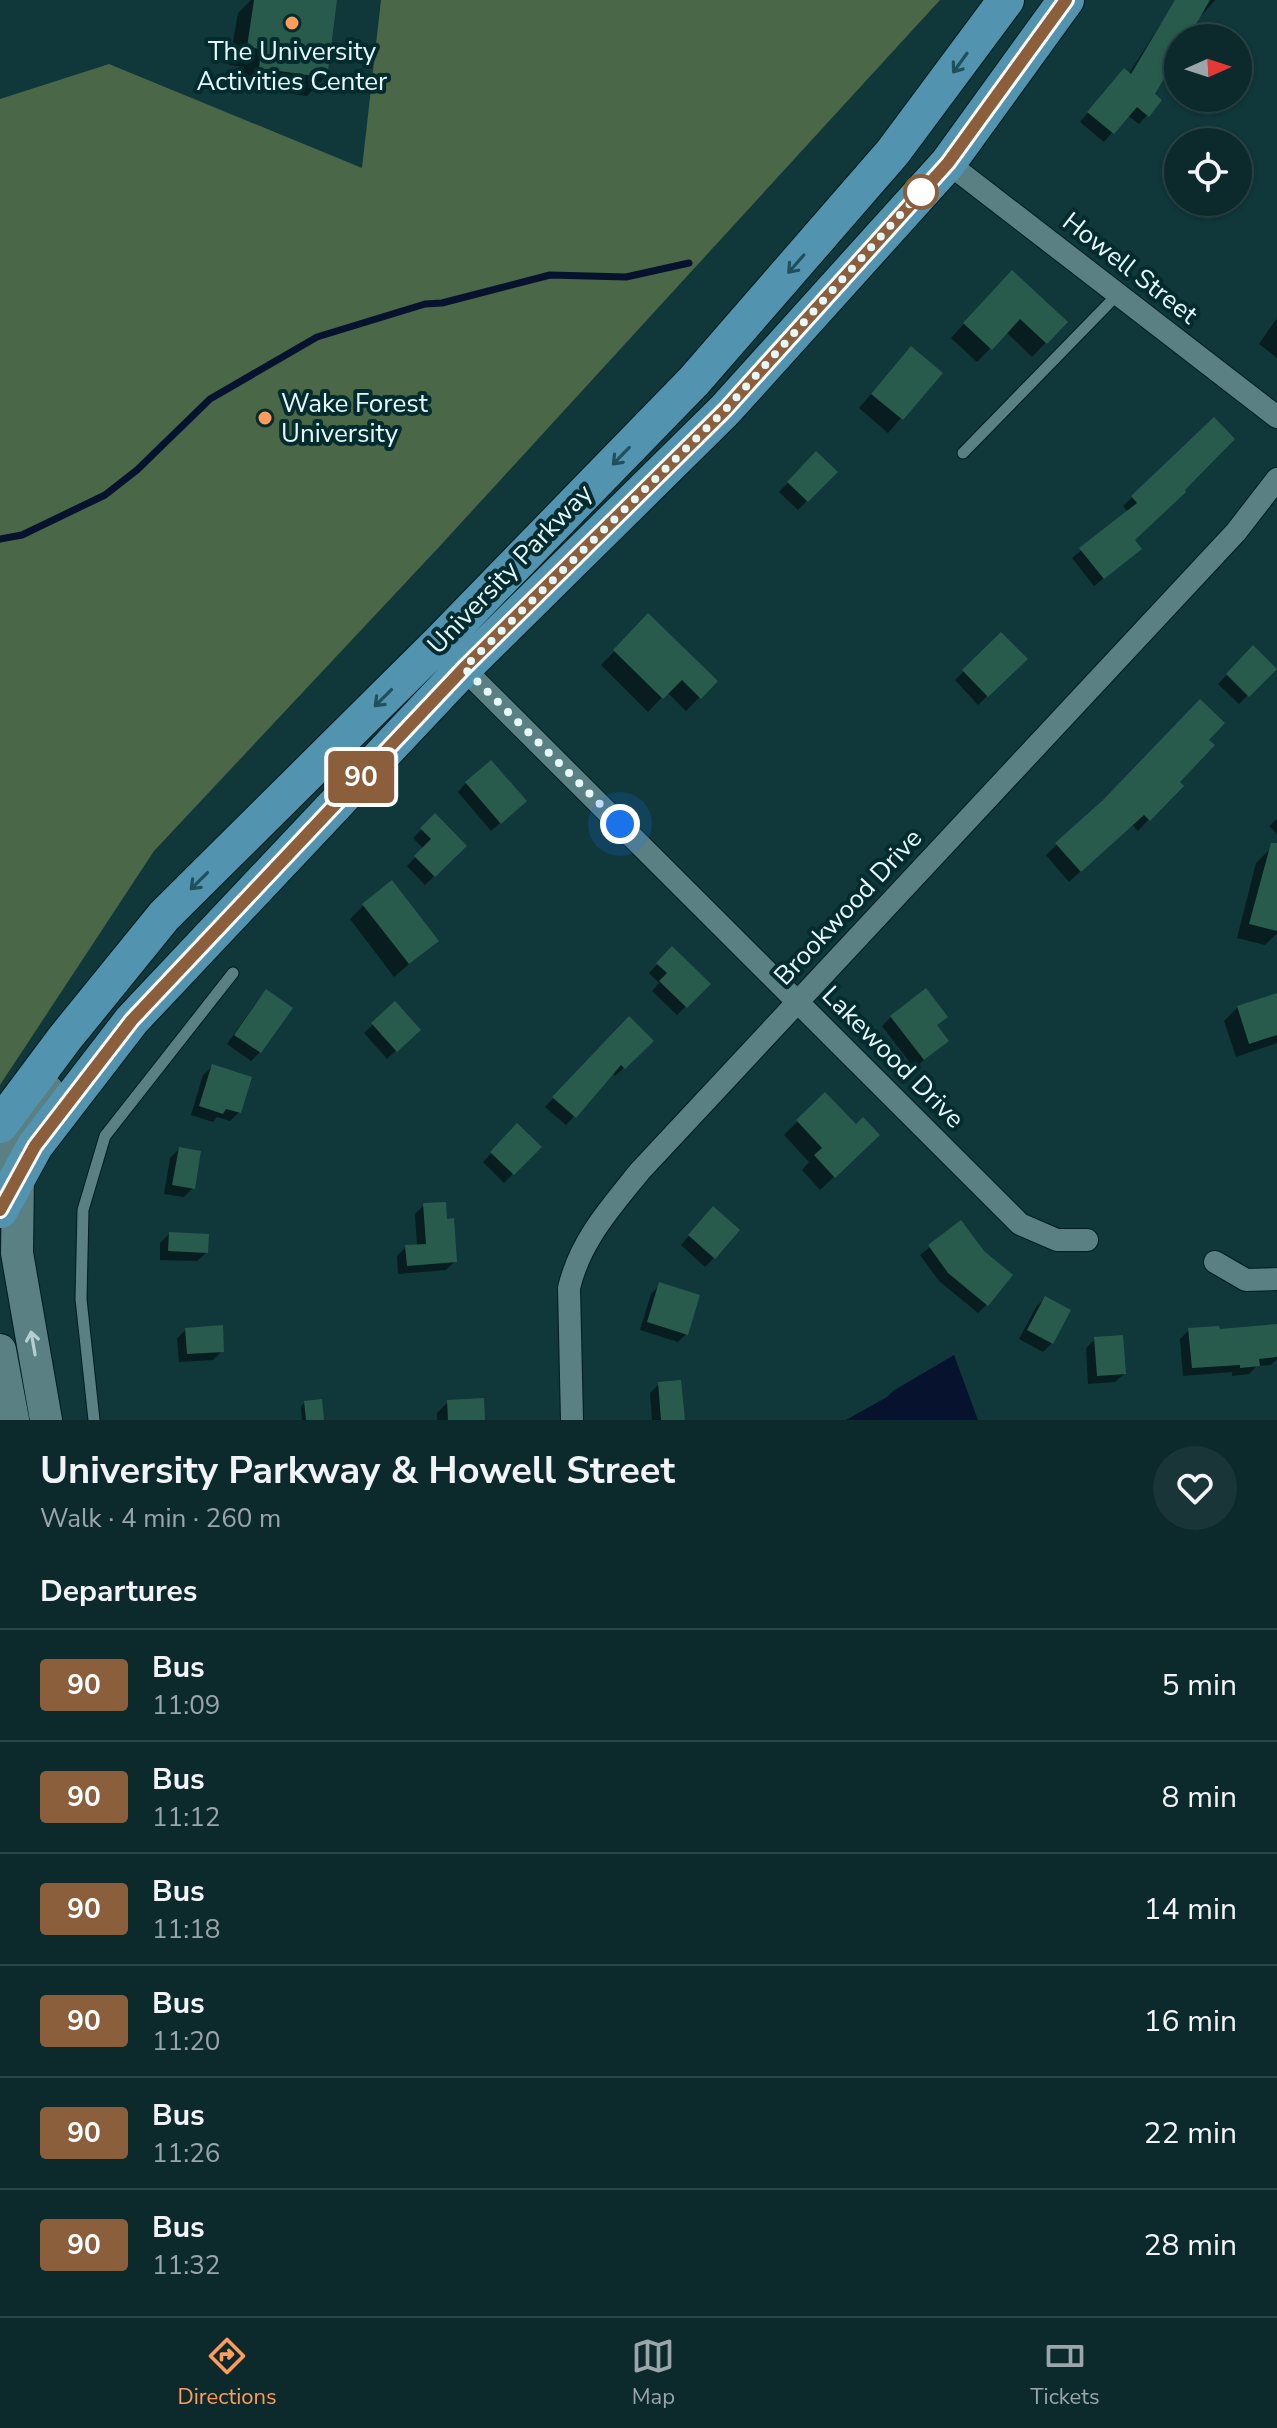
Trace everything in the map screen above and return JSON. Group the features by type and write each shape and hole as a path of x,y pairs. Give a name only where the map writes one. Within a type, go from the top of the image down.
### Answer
{"main road":[{"name":"University Parkway","path":"0,1125 65,1038 164,916 439,643 694,381 893,152 1006,0"},
{"name":"University Parkway","path":"0,1210 9,1169 35,1146 132,1020 464,668 725,410 948,163 1066,0"},
{"path":"46,1420 17,1253 9,1169 50,1085 65,1038"},
{"path":"0,1350 13,1420"}],"street":[{"name":"Howell Street","path":"948,163 1277,417"},
{"name":"Brookwood Drive","path":"572,1420 569,1288 583,1248 600,1220 640,1171 1236,532 1277,479"},
{"name":"Lakewood Drive","path":"439,643 1020,1224 1057,1240 1087,1240"},
{"path":"1215,1262 1246,1280 1277,1279"}],"lane":[{"path":"963,453 1118,294"},
{"path":"94,1420 81,1299 83,1210 105,1136 233,973"}],"green space":[{"name":"Wake Forest University","path":"381,0 940,0 439,547 154,851 0,1085 0,99 109,64 362,168"}],"water":[{"path":"954,1355 978,1420 846,1420 887,1397"}],"building":[{"name":"The University Activities Center","path":"254,0 337,0 327,78 259,68 261,49 247,47"},
{"path":"1175,0 1210,0 1196,24 1164,24 1164,78 1155,94 1162,100 1149,117 1137,107 1114,134 1087,112 1124,68 1131,74"},
{"path":"1012,270 1068,322 1047,344 1020,319 992,350 963,323"},
{"path":"911,346 943,373 903,420 871,394"},
{"path":"1214,417 1235,439 1186,492 1135,540 1142,549 1104,579 1079,548 1137,503 1131,496"},
{"path":"816,451 838,472 808,502 787,482"},
{"path":"648,613 718,681 701,699 682,680 663,699 613,650"},
{"path":"1001,632 1028,659 988,697 962,670"},
{"path":"1253,645 1277,669 1249,697 1226,674"},
{"path":"1200,699 1225,723 1209,740 1215,745 1180,782 1184,786 1150,821 1144,815 1081,872 1055,843 1103,800"},
{"path":"491,760 527,801 501,824 465,782"},
{"path":"435,813 467,846 435,877 414,856 431,839 420,828"},
{"path":"1271,843 1277,843 1277,931 1249,924"},
{"path":"392,880 439,941 409,964 362,904"},
{"path":"672,946 711,984 687,1008 659,981 667,973 656,963"},
{"path":"926,988 948,1017 937,1025 949,1041 924,1060 890,1016"},
{"path":"266,989 293,1008 261,1053 234,1035"},
{"path":"1277,993 1277,1035 1249,1044 1237,1006"},
{"path":"395,1001 421,1030 397,1052 371,1023"},
{"path":"629,1016 654,1041 625,1069 621,1065 576,1118 552,1097"},
{"path":"212,1064 252,1077 241,1113 226,1109 223,1114 199,1106"},
{"path":"825,1092 856,1124 863,1117 880,1135 835,1178 814,1155 822,1148 796,1120"},
{"path":"517,1123 542,1147 514,1175 490,1152"},
{"path":"179,1147 201,1151 195,1189 172,1185"},
{"path":"446,1202 447,1219 454,1218 457,1262 407,1266 405,1245 426,1244 423,1203"},
{"path":"713,1206 740,1230 715,1259 688,1235"},
{"path":"961,1220 984,1251 1013,1275 988,1306 948,1273 928,1245"},
{"path":"169,1232 209,1234 208,1253 168,1251"},
{"path":"659,1282 700,1295 688,1335 647,1322"},
{"path":"1045,1296 1071,1310 1053,1344 1027,1330"},
{"path":"1277,1324 1277,1357 1259,1359 1260,1366 1192,1368 1188,1328 1219,1326 1220,1329"},
{"path":"223,1325 224,1352 187,1354 185,1328"},
{"path":"1123,1335 1126,1374 1097,1376 1094,1337"},
{"path":"681,1380 685,1420 661,1420 658,1382"},
{"path":"484,1398 485,1420 448,1420 447,1400"},
{"path":"322,1399 324,1420 306,1420 304,1401"}],"waterway":[{"path":"0,539 22,535 105,495 137,470 210,399 317,337 425,304 442,303 550,275 626,277 689,263"}],"bus line":[{"name":"90","path":"0,1210 35,1146 132,1020 464,668 725,410 948,163 1066,0"}],"place":[{"name":"The University Activities Center","path":"292,23"},
{"name":"Wake Forest University","path":"265,418"}],"route":[{"path":"620,824 464,668 725,410 927,185 921,192"}]}
